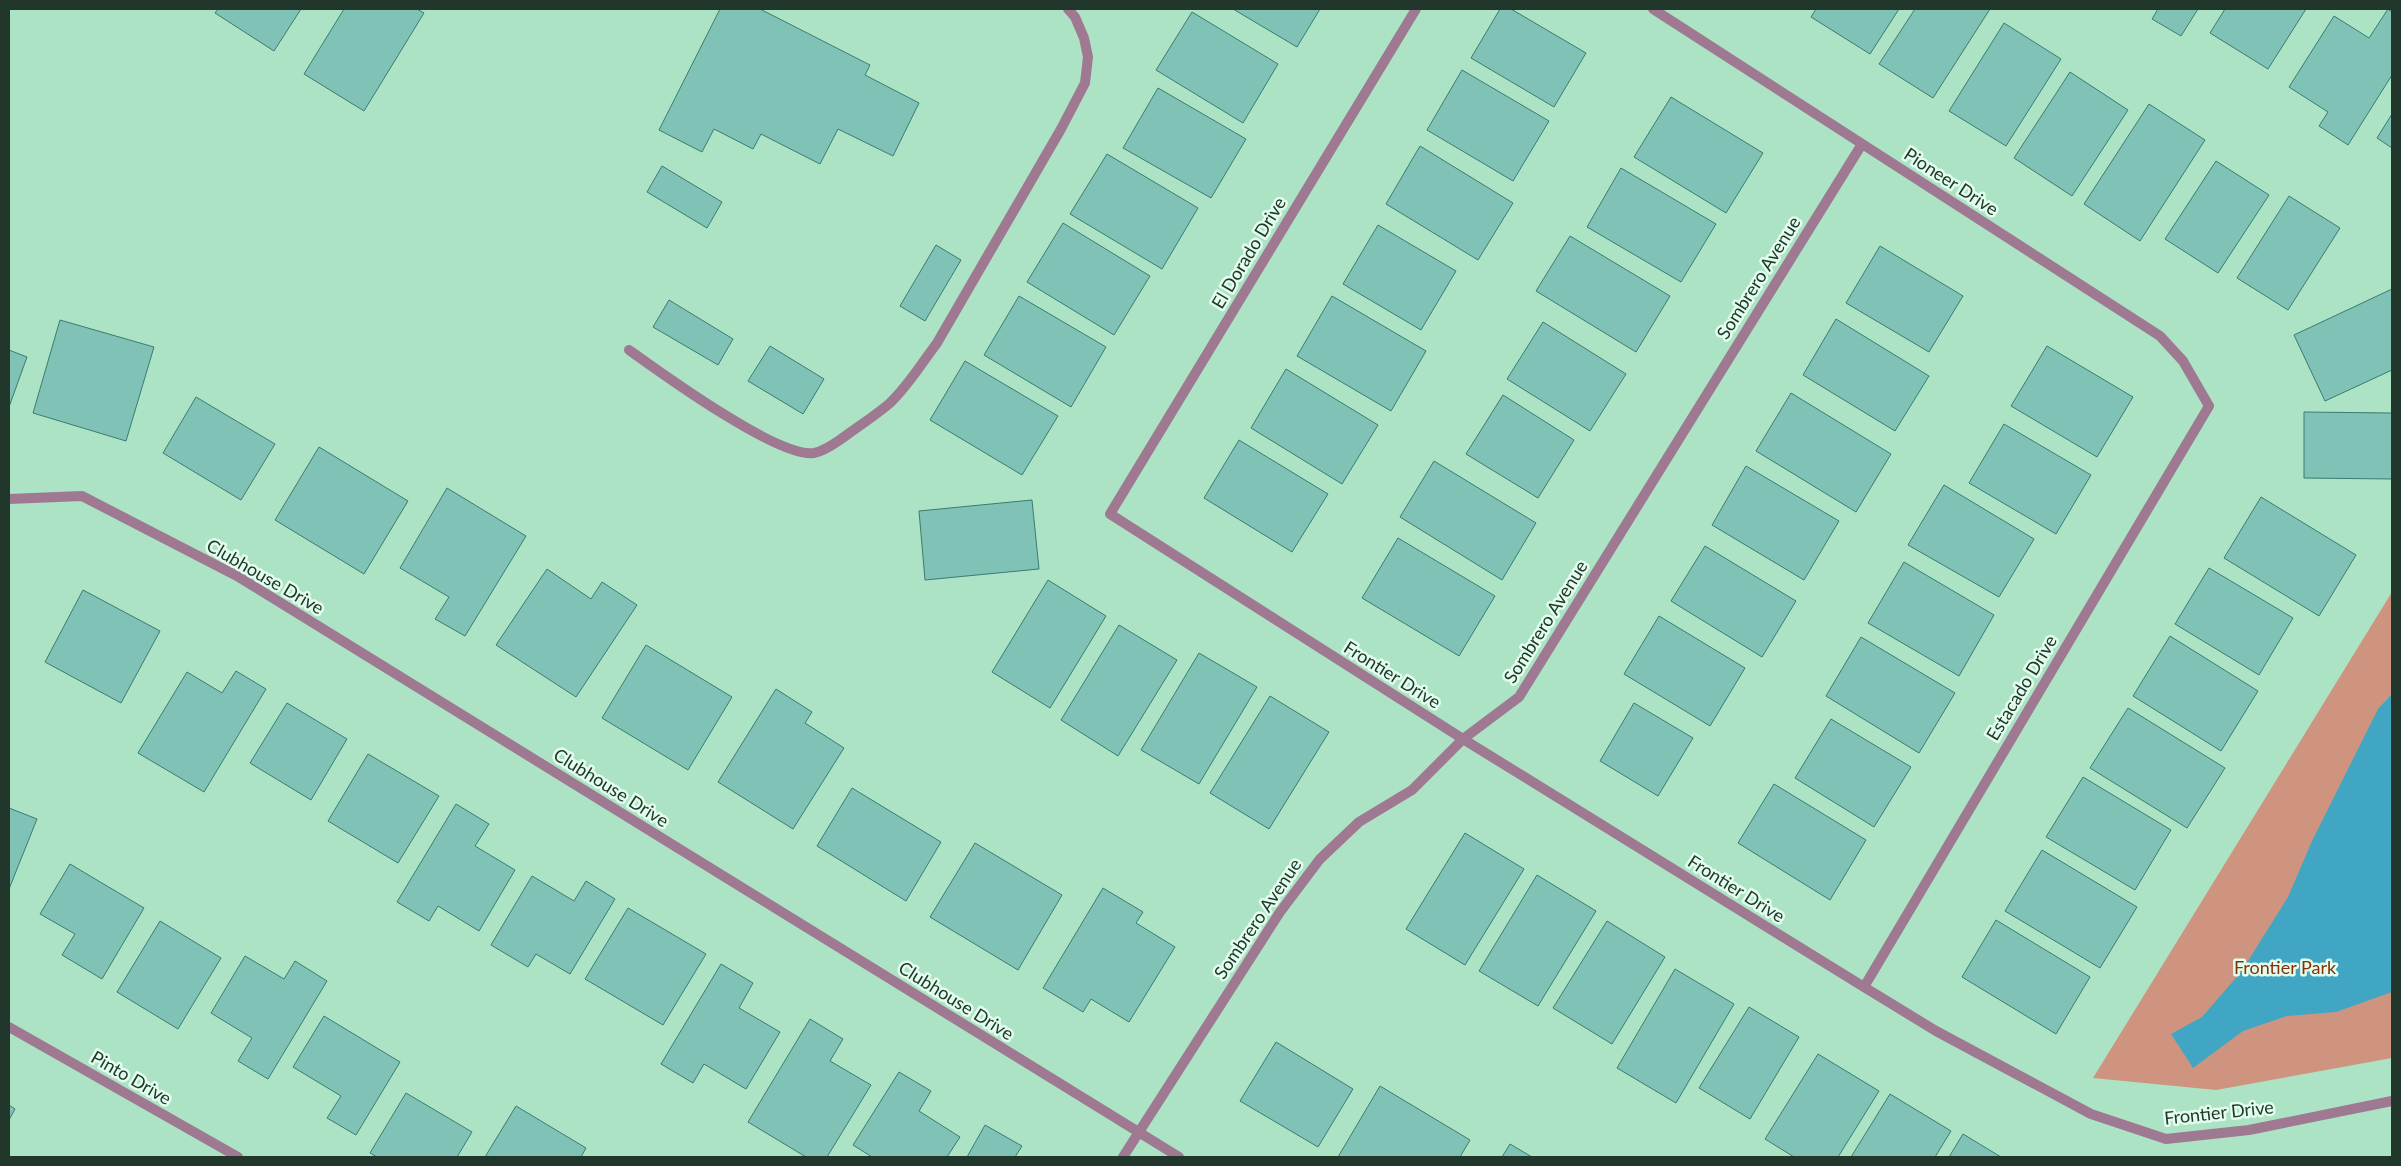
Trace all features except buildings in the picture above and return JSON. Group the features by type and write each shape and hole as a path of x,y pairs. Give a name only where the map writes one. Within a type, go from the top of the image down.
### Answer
{"street":[{"path":"629,350 693,395 736,421 776,444 801,452 813,453 824,449 876,413 890,402 937,343 1061,129 1085,83 1088,57 1084,38 1075,17 1068,9"},
{"name":"El Dorado Drive","path":"1110,514 1416,9"},
{"name":"Pioneer Drive","path":"1652,9 2160,336 2183,361 2208,406"},
{"name":"Sombrero Avenue","path":"1123,1157 1280,912 1320,859 1359,822 1412,790 1463,739 1519,697 1862,144"},
{"name":"Estacado Drive","path":"1864,987 2208,406"},
{"name":"Clubhouse Drive","path":"9,499 82,496 237,576 1179,1157"},
{"name":"Frontier Drive","path":"1110,514 1463,739 1864,987 1936,1031 2091,1114 2166,1138 2249,1130 2392,1101"},
{"name":"Pinto Drive","path":"9,1027 238,1157"}],"green space":[{"name":"Frontier Park","path":"2392,592 2392,1058 2216,1090 2093,1078"}],"water":[{"path":"2392,694 2392,992 2336,1012 2287,1016 2243,1031 2193,1068 2171,1034 2202,1017 2241,972 2288,897 2312,841 2378,709"}]}
